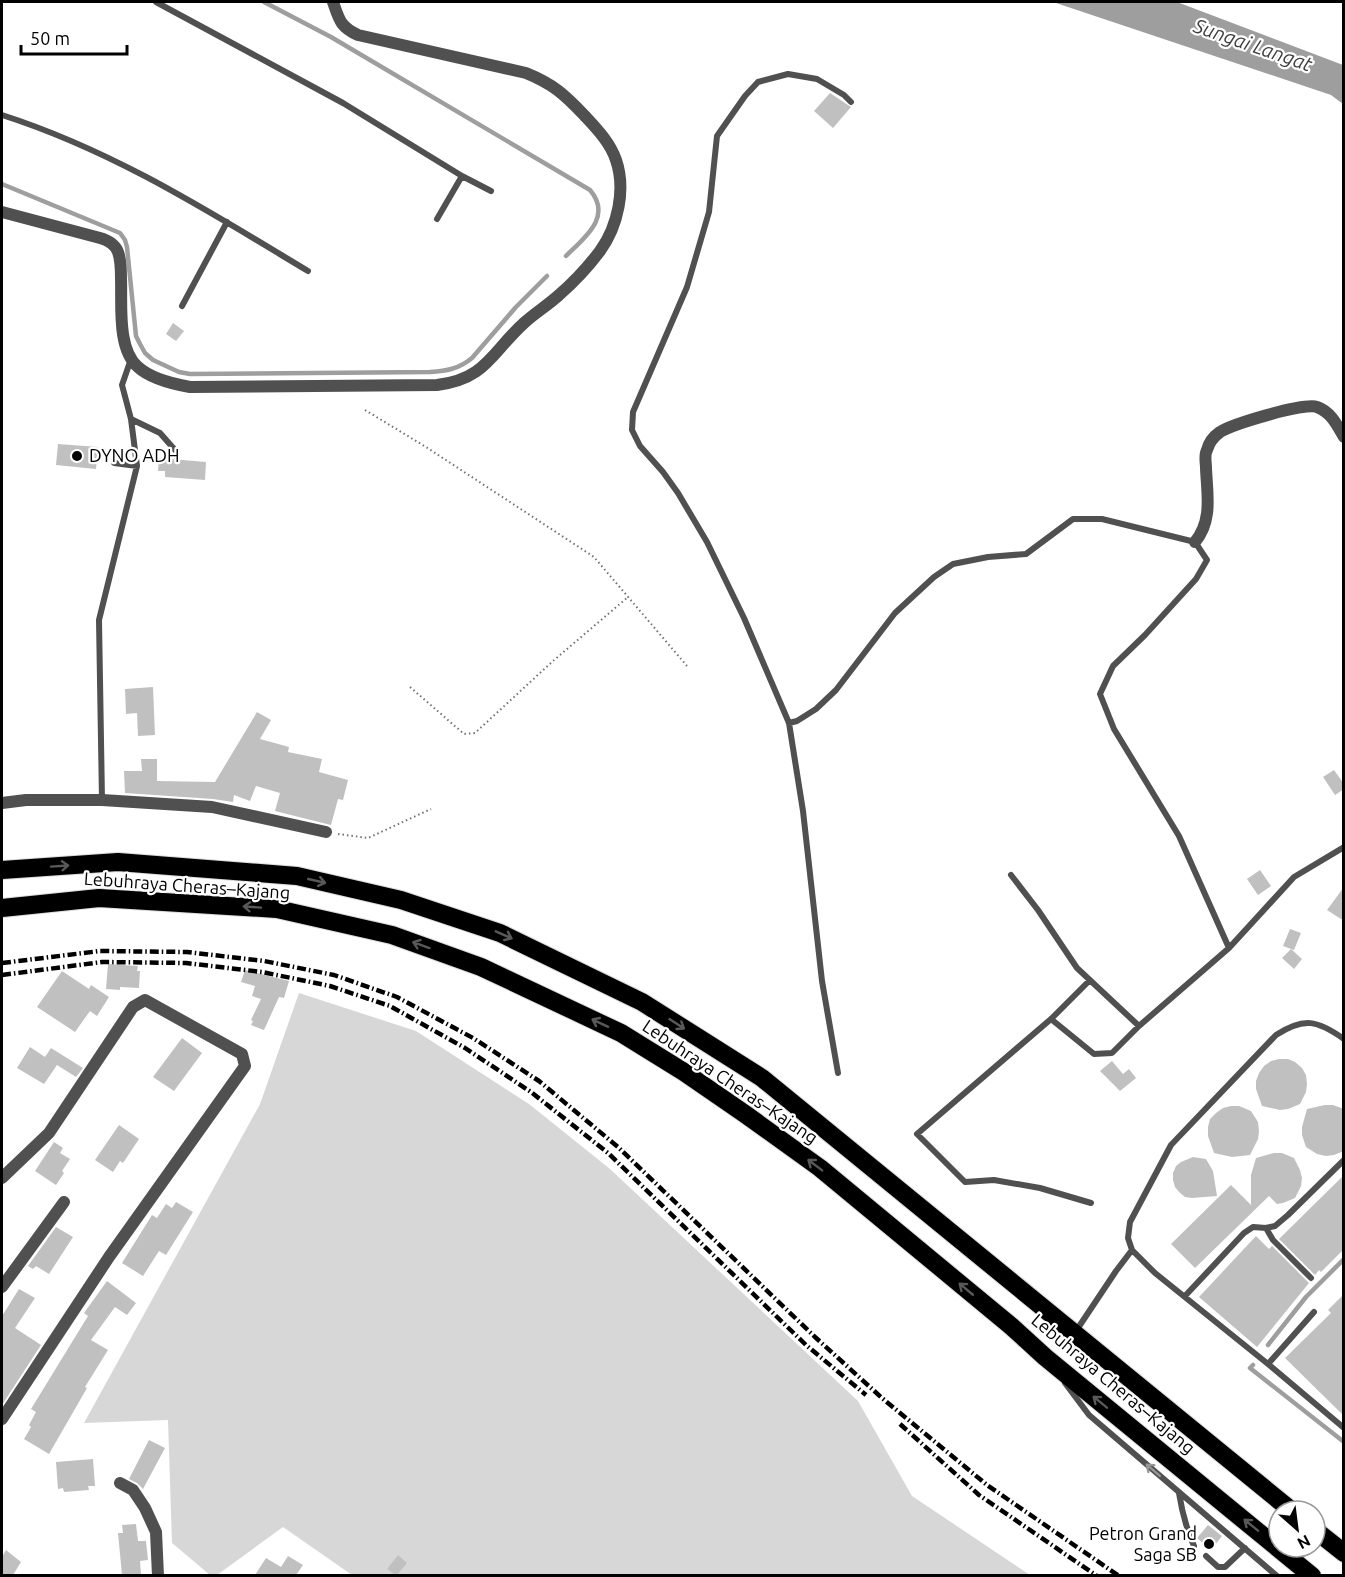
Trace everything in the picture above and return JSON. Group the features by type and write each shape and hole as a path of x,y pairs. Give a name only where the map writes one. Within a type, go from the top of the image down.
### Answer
{"highway":[{"name":"Lebuhraya Cheras–Kajang","path":"2,870 118,862 297,876 401,900 500,933 642,1002 762,1078 1277,1499"},
{"name":"Lebuhraya Cheras–Kajang","path":"2,908 99,898 277,909 392,934 481,967 621,1033 692,1078 820,1168 1312,1575"},
{"path":"1327,1540 1344,1553"}],"street":[{"path":"2,212 100,237 114,246 118,251 120,264 123,337 126,348 138,368 176,384 190,387 426,386 450,384 475,374 516,330 559,295 589,265 609,235 619,203 620,187 615,158 600,132 566,96 542,79 526,73 358,35 343,26 338,19 333,2"},
{"path":"1195,542 1202,534 1208,509 1205,453 1210,441 1219,433 1231,427 1302,406 1315,406 1326,412 1344,437"},
{"path":"2,803 26,800 102,800 212,807 326,832"},
{"path":"2,1178 49,1133 133,1007 145,1000 242,1054 245,1066 109,1257 2,1419"},
{"path":"2,1287 64,1202"},
{"path":"120,1484 134,1490 156,1532 158,1575"}],"lane":[{"path":"156,2 343,103 462,176 491,191"},
{"path":"838,1073 822,981 803,811 789,723 744,618 707,542 678,493 640,446 633,430 633,412 687,287 709,212 717,136 745,96 758,82 788,74 818,80 844,95 851,102"},
{"path":"2,115 109,157 171,189 308,271"},
{"path":"437,219 462,176"},
{"path":"182,306 227,222"},
{"path":"102,800 99,620 137,466 131,419 122,385 131,359"},
{"path":"131,419 159,433 175,450"},
{"path":"114,463 137,466"},
{"path":"789,723 797,721 816,709 836,690 895,613 934,577 953,564 1026,554 1073,519 1102,519 1195,542 1207,560 1197,579 1113,666 1100,694 1114,729 1179,836 1229,948"},
{"path":"1051,1019 1094,1054 1112,1053 1139,1026 1229,948 1294,877 1344,847"},
{"path":"1011,875 1077,968 1139,1026"},
{"path":"1089,980 1051,1019 917,1134 965,1182 994,1180 1040,1188 1091,1203"},
{"path":"1344,1039 1327,1027 1301,1023 1276,1035 1171,1145 1130,1222 1128,1238 1132,1250 1155,1273 1344,1428"},
{"path":"1185,1296 1244,1233 1253,1227 1275,1226 1344,1160"},
{"path":"1266,1228 1273,1240 1311,1278"},
{"path":"1074,1334 1132,1250"},
{"path":"1268,1364 1314,1312"},
{"path":"1046,1357 1089,1415 1277,1575"},
{"path":"1179,1492 1182,1517 1194,1546"},
{"path":"1206,1556 1218,1567 1225,1567 1245,1548"}],"path":[{"path":"365,410 426,447 594,557 687,666"},
{"path":"410,687 464,734 475,733 553,661 628,597"},
{"path":"326,832 368,838 431,809"}],"shaded area":[{"path":"299,993 416,1031 529,1104 610,1169 858,1401 912,1496 1030,1575 352,1575 283,1527 217,1575 210,1575 172,1543 168,1420 84,1423 260,1104"}],"water":[{"name":"Sungai Langat","path":"1053,2 1177,2 1343,65 1343,104 1331,95"}],"building":[{"path":"830,93 851,107 833,128 814,111"},
{"path":"173,323 184,331 176,341 166,334"},
{"name":"DYNO ADH","path":"58,444 98,447 96,469 56,465"},
{"path":"159,458 206,462 205,480 165,477 165,471 158,471"},
{"path":"153,687 155,735 138,736 137,713 126,714 125,689"},
{"path":"257,712 271,720 260,739 289,747 288,752 322,759 319,772 348,780 343,800 338,799 331,825 275,811 280,793 256,786 250,801 234,795 233,802 125,793 124,771 142,771 141,759 157,759 157,781 215,782"},
{"path":"1334,770 1344,784 1344,789 1335,795 1323,777"},
{"path":"1260,870 1271,886 1258,895 1247,879"},
{"path":"1344,887 1344,921 1327,910"},
{"path":"1290,929 1301,933 1294,950 1283,946"},
{"path":"1291,949 1302,959 1294,969 1282,958"},
{"path":"108,964 138,966 139,988 106,989"},
{"path":"245,970 289,981 284,998 279,997 264,1030 251,1025 261,999 252,996 255,986 241,982"},
{"path":"62,971 89,989 91,985 109,997 97,1016 90,1011 75,1032 37,1007"},
{"path":"182,1038 202,1053 174,1091 153,1077"},
{"path":"30,1047 45,1057 51,1048 83,1068 76,1077 57,1065 44,1084 17,1068"},
{"path":"1279,1059 1288,1059 1302,1068 1307,1084 1300,1104 1280,1110 1262,1106 1256,1089 1256,1081 1264,1066"},
{"path":"1112,1061 1123,1074 1129,1069 1136,1078 1120,1091 1100,1071"},
{"path":"1325,1105 1344,1109 1344,1151 1326,1156 1317,1154 1306,1147 1302,1135 1307,1109"},
{"path":"1239,1106 1251,1111 1258,1122 1258,1139 1250,1155 1232,1157 1214,1153 1208,1136 1210,1119 1223,1108"},
{"path":"119,1125 139,1139 123,1163 120,1161 113,1172 95,1160"},
{"path":"54,1142 63,1148 60,1153 70,1159 56,1185 35,1171"},
{"path":"1282,1153 1294,1158 1300,1170 1301,1186 1295,1198 1277,1204 1269,1196 1195,1268 1171,1244 1231,1185 1251,1205 1251,1175 1256,1158"},
{"path":"1193,1157 1206,1159 1213,1171 1217,1196 1185,1197 1175,1187 1173,1173 1176,1166"},
{"path":"1344,1175 1344,1249 1315,1275 1279,1239"},
{"path":"176,1202 193,1212 166,1255 159,1251 143,1276 122,1263 152,1215 157,1218 166,1204 172,1208"},
{"path":"56,1227 73,1237 49,1274 36,1266 33,1269 28,1266"},
{"path":"1256,1236 1269,1249 1272,1246 1309,1283 1257,1347 1199,1297"},
{"path":"107,1281 136,1303 127,1315 115,1307 91,1340 108,1350 49,1454 24,1439 36,1412 31,1409 88,1316 84,1313"},
{"path":"19,1289 35,1298 15,1328 41,1345 2,1405 2,1316"},
{"path":"1344,1294 1344,1416 1285,1358 1331,1313 1328,1310"},
{"path":"149,1440 165,1448 143,1489 129,1479"},
{"path":"93,1459 95,1486 88,1486 89,1490 64,1492 63,1488 58,1489 56,1462"},
{"path":"136,1524 138,1541 146,1541 148,1560 140,1561 141,1575 122,1575 118,1533 123,1533 122,1525"},
{"path":"1208,1525 1222,1536 1211,1550 1197,1538"},
{"path":"6,1550 21,1562 13,1575 2,1575 2,1557"},
{"path":"398,1555 407,1563 395,1575 387,1569"},
{"path":"288,1556 303,1565 296,1575 255,1575 266,1558 281,1567"}],"waterway":[{"path":"264,2 331,37 590,190 596,200 597,218 588,234 566,256"},
{"path":"2,184 120,233 127,247 136,336 145,353 153,360 179,372 190,374 430,372 452,369 472,358 516,307 547,276"},
{"path":"1268,1345 1306,1297 1344,1259"},
{"path":"1253,1365 1250,1368 1344,1442"}],"railway":[{"path":"2,963 100,951 187,952 264,961 334,975 397,997 473,1038 539,1081 618,1147 815,1337 882,1398 987,1485 1119,1576"},
{"path":"2,975 102,962 186,963 262,972 330,986 390,1006 465,1048 531,1092 608,1153 806,1345 866,1395"},
{"path":"900,1424 979,1495 1097,1576"}],"place":[{"name":"DYNO ADH","path":"77,456"},
{"name":"Petron Grand Saga SB","path":"1209,1544"}]}
